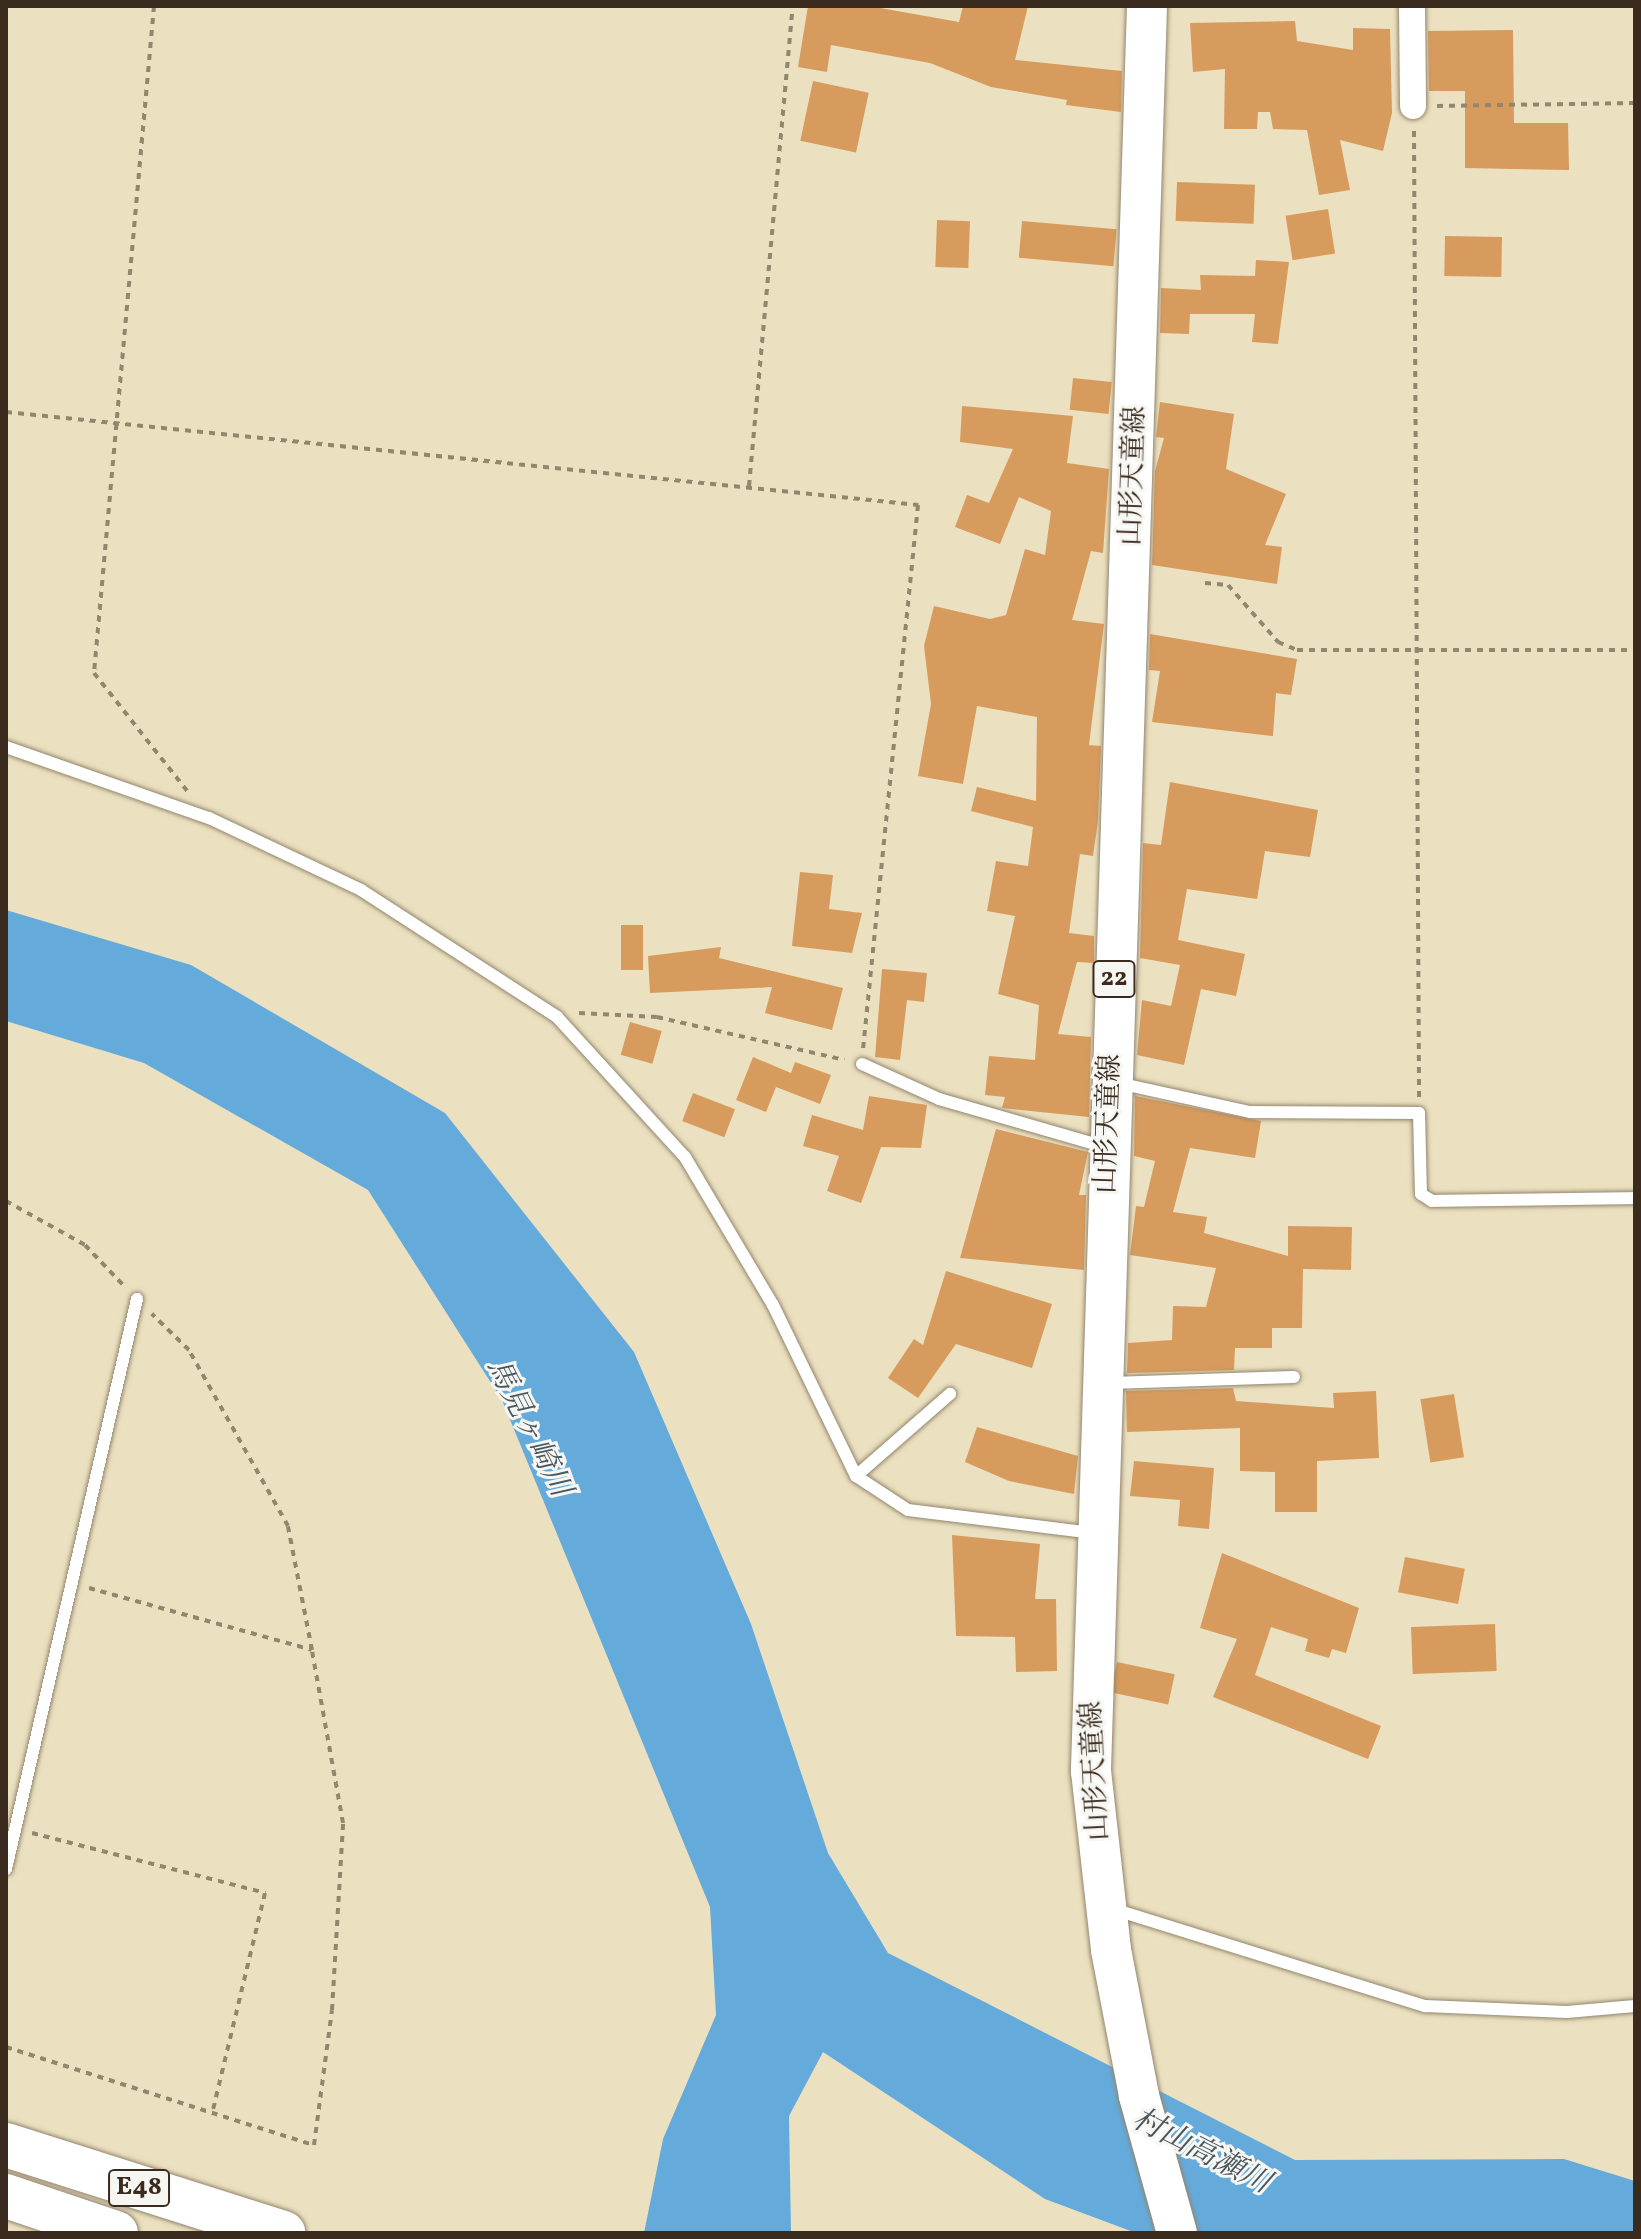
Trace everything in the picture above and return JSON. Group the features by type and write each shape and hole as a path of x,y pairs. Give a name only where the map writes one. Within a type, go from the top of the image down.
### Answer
{"highway":[{"name":"E48","path":"6,2145 278,2232"},
{"name":"E48","path":"6,2196 116,2233"}],"main road":[{"name":"山形天童線","path":"1147,6 1094,1533 1091,1771 1111,1950 1139,2096 1177,2233"}],"street":[{"path":"1412,6 1413,106"}],"lane":[{"path":"6,747 209,818 361,890 557,1017 685,1157 773,1305 856,1476 908,1510 1094,1533"},
{"path":"862,1064 939,1099 1108,1148"},
{"path":"1110,1081 1250,1112 1419,1113 1421,1194 1432,1201 1635,1198"},
{"path":"6,1869 137,1299"},
{"path":"1101,1384 1294,1377"},
{"path":"856,1476 950,1394"},
{"path":"1105,1907 1425,2006 1567,2012 1635,2006"}],"path":[{"path":"154,6 114,421 94,673 209,818"},
{"path":"749,486 793,6"},
{"path":"1419,1113 1420,651 1413,106 1635,103"},
{"path":"6,412 918,505 862,1064 657,1017 607,1010 557,1017"},
{"path":"1205,583 1228,585 1278,642 1297,650 1635,650"},
{"path":"6,1201 85,1245 189,1350 288,1526 343,1823 314,2145 6,2047"},
{"path":"72,1583 312,1650"},
{"path":"15,1829 265,1893 212,2115"}],"water":[{"path":"6,910 191,965 445,1113 634,1352 751,1624 828,1853 888,1953 1295,2160 1564,2159 1635,2181 1635,2233 1136,2233 1045,2199 823,2052 789,2116 791,2233 644,2233 663,2139 716,2015 710,1907 502,1400 368,1190 144,1063 6,1021"}],"building":[{"path":"808,6 869,6 959,22 963,6 1028,6 1015,60 1122,71 1121,112 1066,105 1067,100 991,87 930,63 831,45 827,72 798,67"},
{"path":"1295,21 1297,41 1353,50 1353,28 1390,29 1392,113 1383,151 1340,140 1350,190 1319,195 1307,130 1273,129 1270,112 1258,112 1257,129 1224,129 1225,69 1193,72 1190,23"},
{"path":"1513,30 1514,123 1568,123 1569,170 1465,168 1465,91 1429,91 1428,31"},
{"path":"813,81 869,93 856,153 800,141"},
{"path":"1177,182 1255,185 1254,224 1176,221"},
{"path":"1328,209 1335,253 1293,260 1286,216"},
{"path":"937,220 970,221 968,268 935,267"},
{"path":"1022,221 1117,229 1113,266 1019,258"},
{"path":"1445,236 1502,237 1501,277 1444,276"},
{"path":"1256,260 1289,262 1278,344 1252,342 1255,314 1190,314 1189,334 1160,333 1161,288 1201,290 1200,275 1255,276"},
{"path":"1073,378 1112,382 1108,414 1070,410"},
{"path":"1160,402 1234,414 1226,469 1286,494 1265,545 1282,547 1277,584 1152,565 1155,471 1164,438 1156,437"},
{"path":"962,406 1073,416 1067,463 1109,469 1103,553 1091,551 1072,620 1104,624 1089,745 1101,746 1098,821 1093,856 1080,854 1069,933 1094,936 1094,963 1077,962 1058,1034 1091,1037 1089,1117 1002,1108 1005,1097 985,1095 989,1056 1035,1060 1039,1005 998,994 1015,916 987,911 996,861 1028,866 1033,827 971,811 977,787 1036,801 1037,717 977,706 963,784 918,776 931,704 924,646 934,606 990,619 1006,615 1025,549 1045,555 1051,511 1019,497 1000,544 955,527 967,495 989,503 1013,449 960,442"},
{"path":"1150,634 1297,659 1291,695 1276,693 1273,736 1152,722 1160,671 1149,670"},
{"path":"1170,782 1318,810 1310,857 1265,851 1257,899 1187,889 1178,940 1245,954 1236,996 1201,989 1184,1065 1137,1055 1142,1000 1171,1006 1180,965 1140,958 1143,843 1161,845"},
{"path":"800,872 833,875 829,909 862,913 852,953 792,946"},
{"path":"621,925 643,925 643,970 621,970"},
{"path":"721,947 719,958 843,988 832,1030 765,1013 772,987 650,993 648,956"},
{"path":"882,969 927,973 924,1002 907,1000 900,1060 875,1057"},
{"path":"630,1022 662,1031 652,1064 621,1055"},
{"path":"753,1057 791,1073 795,1062 831,1075 820,1104 776,1087 766,1112 736,1100"},
{"path":"693,1093 735,1109 724,1137 682,1121"},
{"path":"869,1096 927,1105 921,1148 881,1147 861,1203 827,1191 839,1156 803,1146 812,1115 863,1130"},
{"path":"1135,1096 1261,1121 1255,1158 1190,1148 1173,1212 1207,1217 1204,1233 1288,1256 1288,1226 1352,1227 1351,1270 1303,1269 1302,1328 1272,1328 1272,1348 1235,1348 1234,1370 1127,1373 1128,1343 1172,1340 1173,1306 1206,1307 1216,1268 1130,1255 1136,1206 1144,1207 1155,1161 1134,1156"},
{"path":"996,1129 1088,1152 1079,1195 1086,1195 1084,1270 960,1258"},
{"path":"946,1271 1052,1304 1032,1368 956,1344 918,1398 888,1378 914,1339 923,1345"},
{"path":"1233,1388 1236,1401 1334,1408 1333,1393 1376,1391 1379,1458 1317,1461 1317,1512 1275,1512 1275,1472 1240,1471 1240,1428 1127,1432 1126,1391"},
{"path":"1454,1394 1464,1457 1430,1463 1420,1399"},
{"path":"977,1427 1078,1456 1074,1494 1009,1481 965,1462"},
{"path":"1134,1461 1214,1468 1209,1529 1178,1526 1180,1500 1130,1496"},
{"path":"952,1535 1040,1544 1035,1599 1056,1599 1057,1671 1016,1672 1015,1637 956,1636"},
{"path":"1222,1553 1359,1608 1346,1653 1332,1649 1329,1658 1305,1651 1308,1639 1271,1627 1255,1675 1381,1726 1368,1759 1213,1697 1237,1639 1200,1628"},
{"path":"1405,1557 1465,1569 1458,1604 1398,1592"},
{"path":"1495,1624 1497,1671 1413,1674 1411,1627"},
{"path":"1117,1662 1175,1674 1168,1705 1111,1692"}],"water label":[{"name":"馬見ヶ崎川","path":"528,1428"},
{"name":"村山高瀬川","path":"1201,2152"}]}
